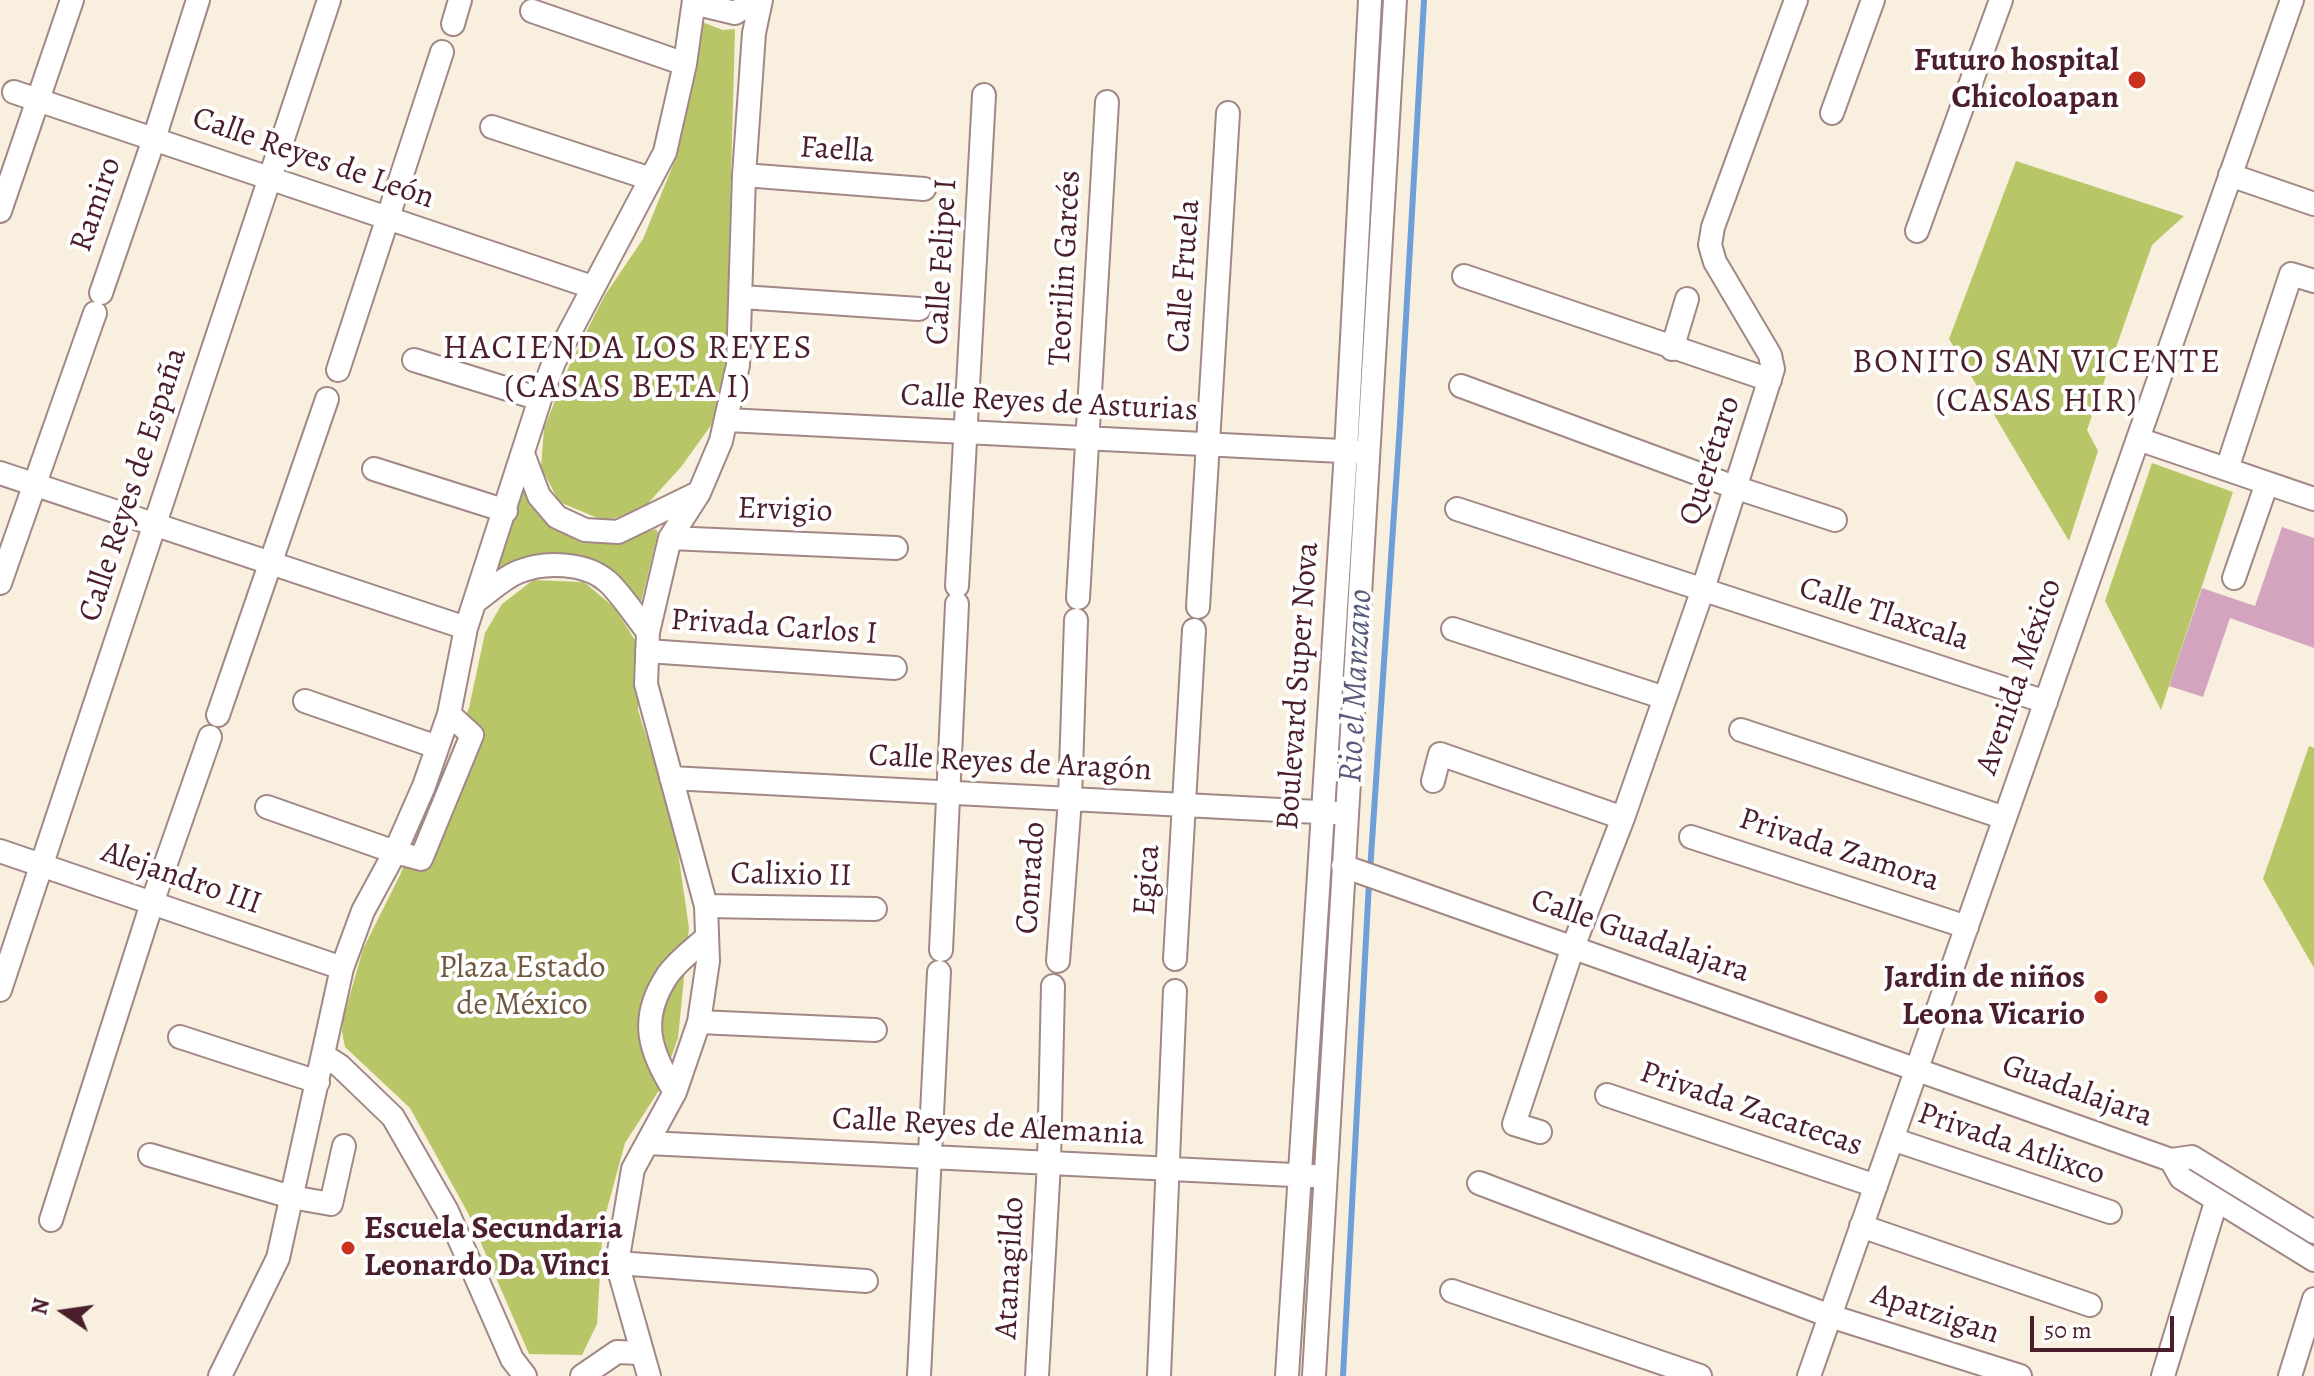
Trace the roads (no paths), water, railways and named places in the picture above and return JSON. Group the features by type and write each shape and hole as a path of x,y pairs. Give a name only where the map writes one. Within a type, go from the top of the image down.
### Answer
{"street":[{"path":"0,211 72,0"},
{"name":"Ramiro","path":"0,583 154,139 198,0"},
{"name":"Calle Reyes de España","path":"0,990 329,0"},
{"path":"453,24 460,0"},
{"path":"220,1376 278,1258 342,968 363,911 395,852 424,786 449,714 466,628 554,362 665,152 696,0 706,6 735,13 755,0"},
{"path":"649,1376 617,1263 633,1169 675,1092 699,1022 708,961 706,906 646,684 648,642 670,538 699,493 727,420 738,365 744,175 754,33 761,0"},
{"name":"Boulevard Super Nova","path":"1314,1376 1348,868 1346,814 1370,0"},
{"name":"Boulevard Super Nova","path":"1287,1376 1322,812 1357,452 1395,0"},
{"name":"Querétaro","path":"1540,1132 1514,1124 1573,947 1623,818 1703,589 1773,369 1770,355 1715,262 1710,245 1713,227 1796,0"},
{"path":"1832,113 1873,0"},
{"path":"1917,231 2001,0"},
{"name":"Avenida México","path":"1809,1376 2292,0"},
{"path":"532,11 685,64"},
{"path":"338,370 442,52"},
{"name":"Calle Reyes de León","path":"14,92 592,287"},
{"name":"Calle Felipe I","path":"919,1376 984,95"},
{"name":"Teorilin Garcés","path":"1077,609 1107,102"},
{"name":"Calle Fruela","path":"1198,607 1228,113"},
{"path":"492,127 651,179"},
{"name":"Faella","path":"744,175 924,189"},
{"path":"2230,175 2314,204"},
{"path":"2227,469 2291,274 2314,281"},
{"path":"1464,276 1770,380"},
{"path":"742,297 919,309"},
{"path":"1672,349 1687,299"},
{"path":"414,360 540,399"},
{"path":"1461,386 1737,488 1835,520"},
{"path":"218,715 327,399"},
{"name":"Calle Reyes de Asturias","path":"727,420 1357,452"},
{"path":"2138,439 2314,499"},
{"path":"523,454 539,496 557,517 585,530 618,532 699,493"},
{"path":"374,469 506,511"},
{"path":"0,473 466,628"},
{"path":"2234,578 2267,483"},
{"name":"Calle Tlaxcala","path":"1457,509 2046,702"},
{"name":"Ervigio","path":"670,538 896,548"},
{"path":"476,601 515,573 537,566 581,569 607,580 648,642"},
{"name":"Conrado","path":"1058,961 1070,799 1077,609"},
{"path":"1453,629 1665,698"},
{"name":"Egica","path":"1175,959 1194,630"},
{"name":"Privada Carlos I","path":"648,642 895,668"},
{"path":"305,701 437,747"},
{"path":"267,807 421,859 472,735 449,714"},
{"path":"1741,730 2005,818"},
{"path":"51,1220 152,903 210,737"},
{"path":"1433,781 1440,754 1623,818"},
{"name":"Calle Reyes de Aragón","path":"671,778 1346,814"},
{"name":"Privada Zamora","path":"1691,837 1967,927"},
{"name":"Alejandro III","path":"0,851 342,968"},
{"name":"Calle Guadalajara","path":"1348,868 1917,1068"},
{"name":"Calixio II","path":"706,906 875,909"},
{"path":"675,1092 657,1062 649,1037 652,1005 667,974 707,937"},
{"name":"Atanagildo","path":"1037,1376 1049,1163 1053,986"},
{"path":"1159,1376 1175,991"},
{"path":"699,1022 875,1030"},
{"path":"180,1037 318,1082"},
{"path":"323,1055 340,1066 393,1117 447,1211 512,1359 525,1376"},
{"name":"Guadalajara","path":"1917,1068 2171,1160 2192,1157 2314,1232"},
{"name":"Privada Zacatecas","path":"1607,1095 1876,1186"},
{"name":"Privada Atlixco","path":"1892,1139 2110,1212"},
{"name":"Calle Reyes de Alemania","path":"648,1143 1325,1176"},
{"path":"150,1155 291,1197 331,1204 344,1146"},
{"path":"2171,1160 2181,1178 2314,1260"},
{"name":"Apatzigan","path":"1479,1183 1830,1316 2020,1376"},
{"path":"2163,1376 2216,1202"},
{"path":"1861,1226 2090,1305"},
{"path":"617,1263 866,1281"},
{"path":"1452,1291 1700,1376"},
{"path":"2290,1376 2314,1299"},
{"path":"582,1376 617,1352 641,1353"}],"waterway":[{"name":"Rio el Manzano","path":"1370,871 1424,0"},
{"name":"Rio el Manzano","path":"1343,1376 1369,882"}],"place":[{"name":"Futuro hospital Chicoloapan","path":"2137,80"},
{"name":"Jardin de niños Leona Vicario","path":"2101,997"},
{"name":"Escuela Secundaria Leonardo Da Vinci","path":"348,1248"}],"district":[{"name":"HACIENDA LOS REYES (CASAS BETA I)","path":"628,370"},
{"name":"BONITO SAN VICENTE (CASAS HIR)","path":"2037,384"}],"park label":[{"name":"Plaza Estado de México","path":"522,988"}]}
